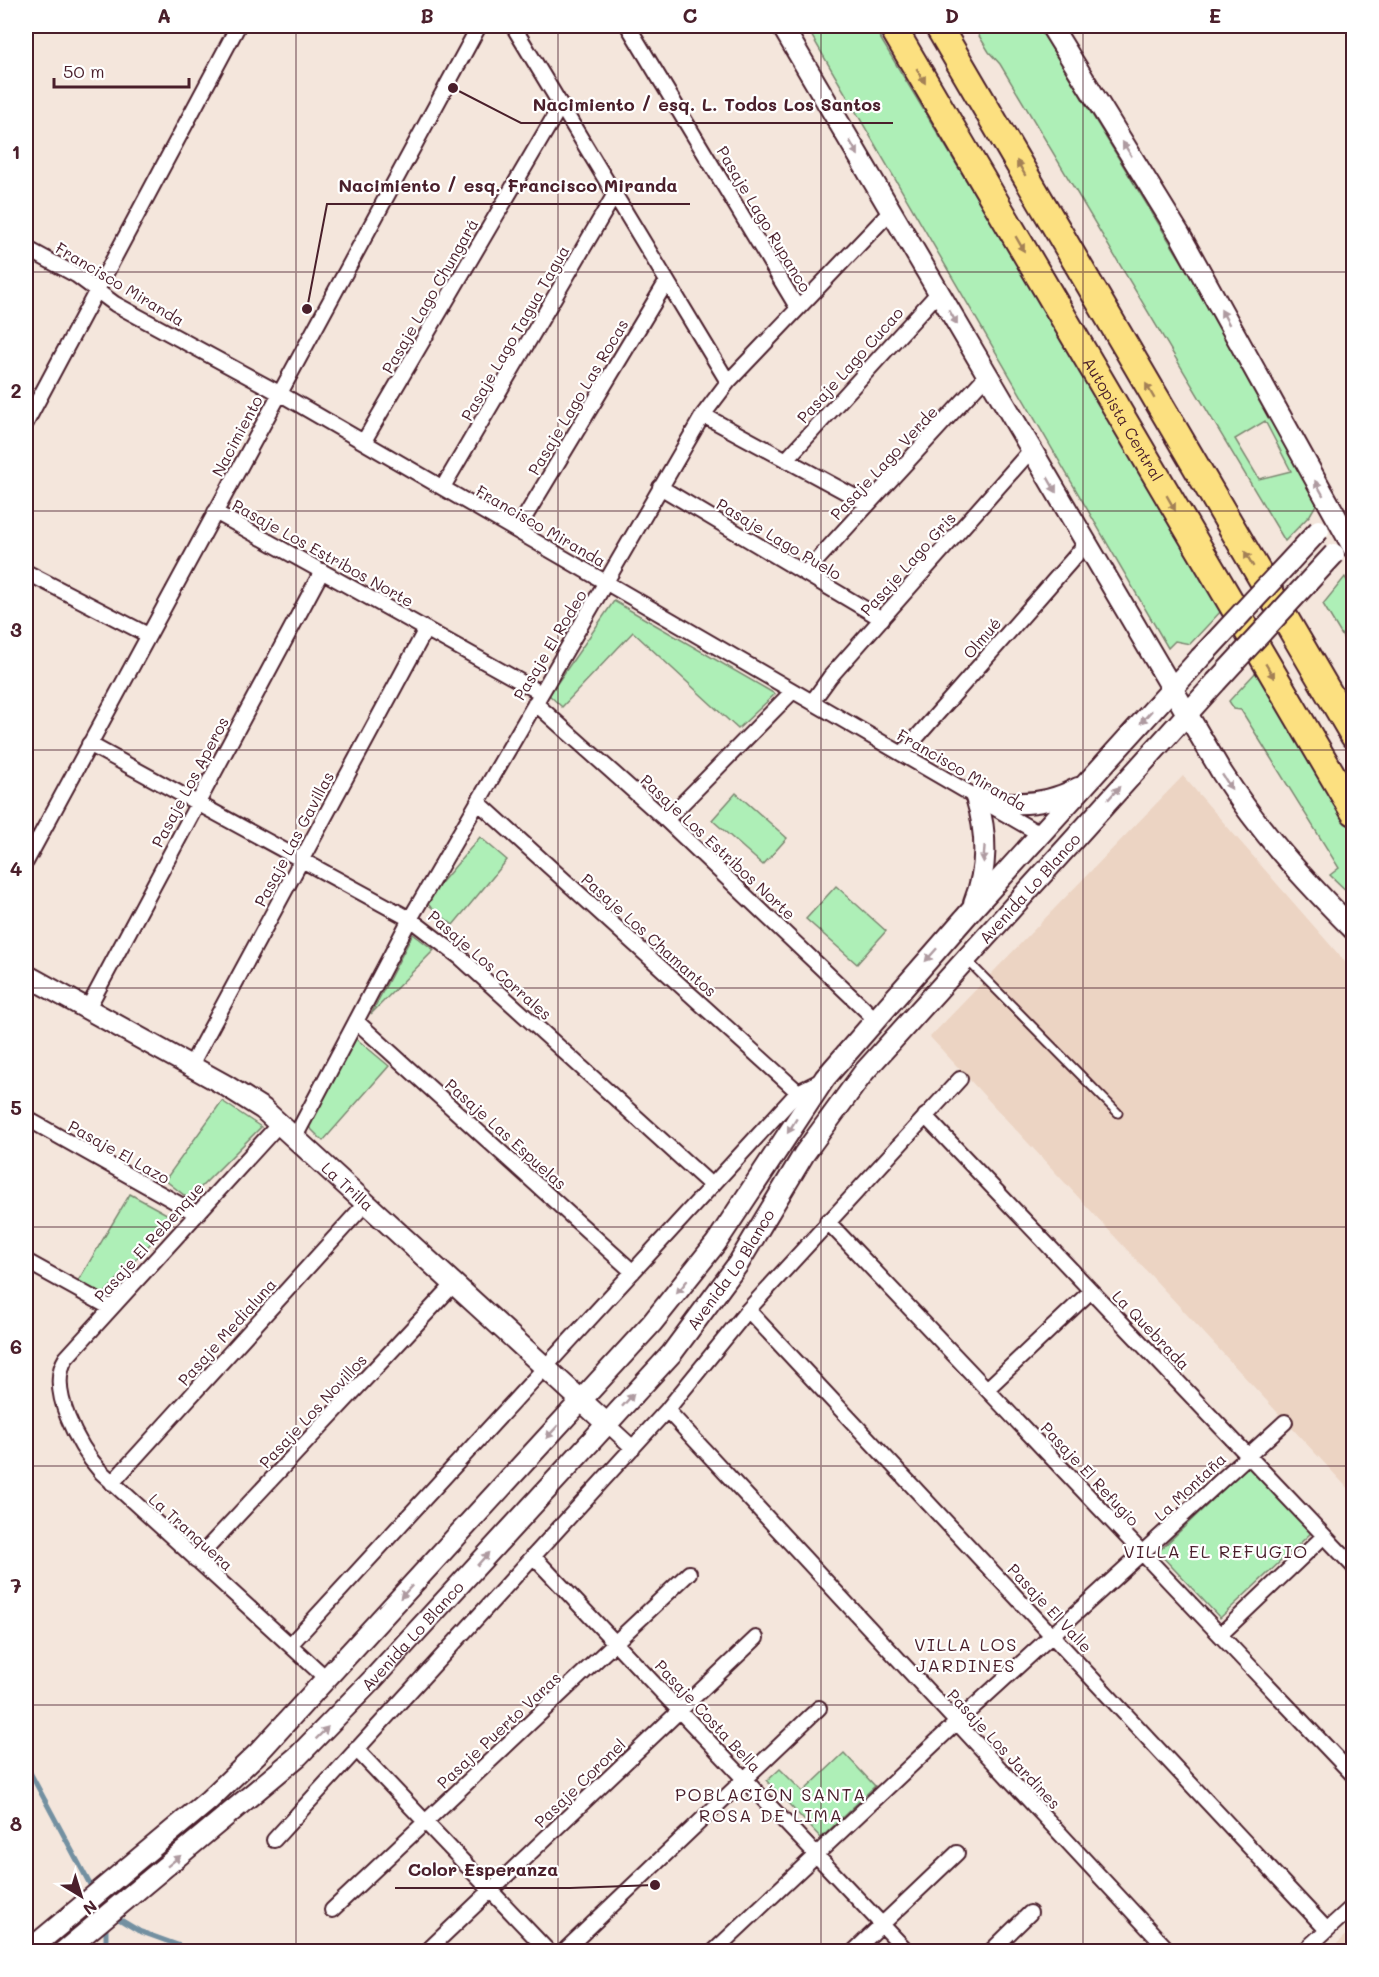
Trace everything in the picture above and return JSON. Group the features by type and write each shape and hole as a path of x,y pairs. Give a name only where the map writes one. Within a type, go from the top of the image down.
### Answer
{"highway":[{"name":"Autopista Central","path":"892,26 1353,812"},
{"path":"938,26 1353,736"}],"main road":[{"path":"782,26 1185,714 1258,828 1301,877 1353,930"},
{"path":"1051,26 1180,235 1351,544"},
{"name":"Avenida Lo Blanco","path":"27,1952 235,1776 327,1679 652,1323 697,1269 825,1078 1085,784 1334,515"},
{"name":"Avenida Lo Blanco","path":"63,1952 256,1793 333,1722 672,1353 714,1298 760,1229 804,1154 841,1100 964,958 1185,714 1334,554 1351,544"},
{"path":"970,912 977,895 984,860 984,827 976,797 1005,804 1034,803 1052,799 1085,784"},
{"path":"1040,834 1054,839 1075,836"},
{"name":"La Trilla","path":"26,975 191,1065 247,1099 280,1123 607,1424"}],"street":[{"path":"26,423 238,26"},
{"name":"Nacimiento","path":"26,862 478,26"},
{"path":"513,26 728,382"},
{"name":"Pasaje Lago Rupanco","path":"628,26 797,307"},
{"name":"Pasaje Lago Chungará","path":"364,441 561,105"},
{"name":"Pasaje Lago Tagua Tagua","path":"443,488 615,194"},
{"name":"Pasaje El Rodeo","path":"295,1137 411,919 703,415 728,382 797,307 891,211"},
{"name":"Francisco Miranda","path":"26,248 76,275 115,304 364,441 1040,834"},
{"name":"Pasaje Lago Las Rocas","path":"517,530 667,281"},
{"name":"Pasaje Lago Cucao","path":"786,460 939,292"},
{"name":"Pasaje Lago Verde","path":"805,573 987,375"},
{"path":"703,415 868,504"},
{"name":"Pasaje Lago Gris","path":"812,702 1031,450"},
{"name":"Pasaje Lago Puelo","path":"660,487 882,619"},
{"name":"Pasaje Los Estribos Norte","path":"215,512 426,629 538,698 875,1019"},
{"name":"Olmué","path":"902,754 1086,544"},
{"name":"Pasaje Los Aperos","path":"88,1008 322,571"},
{"path":"26,572 148,635"},
{"name":"Pasaje Las Gavillas","path":"191,1065 426,629"},
{"path":"666,820 793,691"},
{"name":"Pasaje Los Corrales","path":"89,744 411,919 461,958 712,1186"},
{"name":"Pasaje Los Chamantos","path":"478,802 798,1092"},
{"name":"Pasaje Las Espuelas","path":"356,1021 633,1272"},
{"name":"Avenida Lo Blanco","path":"290,1646 798,1092 825,1078"},
{"name":"Avenida Lo Blanco","path":"274,1840 633,1448 748,1310 827,1221 960,1079"},
{"name":"La Quebrada","path":"925,1116 1353,1567"},
{"name":"Pasaje El Lazo","path":"26,1118 197,1214"},
{"name":"Pasaje El Rebenque","path":"58,1390 60,1368 66,1358 280,1123"},
{"name":"Pasaje Medialuna","path":"112,1483 366,1203"},
{"name":"Pasaje El Refugio","path":"827,1221 1353,1776"},
{"path":"26,1262 111,1308"},
{"name":"Pasaje Los Novillos","path":"196,1560 454,1284"},
{"path":"987,1389 1090,1291"},
{"name":"Pasaje El Valle","path":"748,1310 1327,1930"},
{"name":"La Tranquera","path":"58,1390 82,1447 112,1483 327,1679"},
{"name":"Pasaje Los Jardines","path":"667,1410 1170,1952"},
{"name":"La Montaña","path":"713,1952 957,1722 1285,1422"},
{"name":"La Trilla","path":"607,1424 633,1448"},
{"path":"1220,1635 1324,1536"},
{"name":"Pasaje Costa Bella","path":"533,1556 908,1952"},
{"name":"Pasaje Puerto Varas","path":"332,1910 689,1573"},
{"name":"Pasaje Coronel","path":"426,1952 756,1638"},
{"path":"564,1952 819,1708"},
{"path":"356,1749 549,1952"},
{"path":"853,1952 957,1853"},
{"path":"1304,1952 1353,1905"},
{"path":"990,1952 1030,1913"}],"lane":[{"path":"964,958 1119,1113"}],"shaded area":[{"path":"1183,776 1353,971 1353,1494 930,1037"},
{"path":"1353,1929 1353,1951 1329,1951"}],"green space":[{"path":"806,26 873,26 1224,608 1190,644 1175,641 1168,648"},
{"path":"973,26 1038,26 1213,313 1320,498 1310,515 1285,541 1000,64 989,52","holes":["1265,421 1291,471 1259,479 1235,439"]},
{"path":"1345,577 1353,592 1353,654 1323,604"},
{"path":"614,601 775,694 738,729 633,632 562,707 549,695"},
{"path":"1258,670 1353,830 1353,897 1330,875 1339,868 1241,710 1234,709 1229,701"},
{"path":"736,793 787,838 763,865 712,820"},
{"path":"480,837 507,860 453,925 425,902"},
{"path":"836,886 886,931 857,964 806,919"},
{"path":"413,934 434,950 371,1014"},
{"path":"353,1036 389,1066 323,1141 305,1123"},
{"path":"222,1101 261,1127 189,1199 165,1180"},
{"path":"130,1194 174,1218 103,1295 78,1281"},
{"path":"1248,1466 1311,1533 1220,1618 1158,1552"},
{"path":"844,1753 875,1786 821,1838 767,1781 780,1769 803,1792"}],"waterway":[{"path":"26,1765 93,1890"},
{"path":"114,1916 139,1931 197,1952"},
{"path":"106,1923 106,1952"}],"place":[{"name":"Nacimiento / esq. L. Todos Los Santos","path":"453,88"},
{"name":"Nacimiento / esq. Francisco Miranda","path":"307,309"},
{"name":"Color Esperanza","path":"655,1885"}],"district":[{"name":"VILLA EL REFUGIO","path":"1216,1552"},
{"name":"VILLA LOS JARDINES","path":"966,1655"},
{"name":"POBLACIÓN SANTA ROSA DE LIMA","path":"771,1805"}]}
